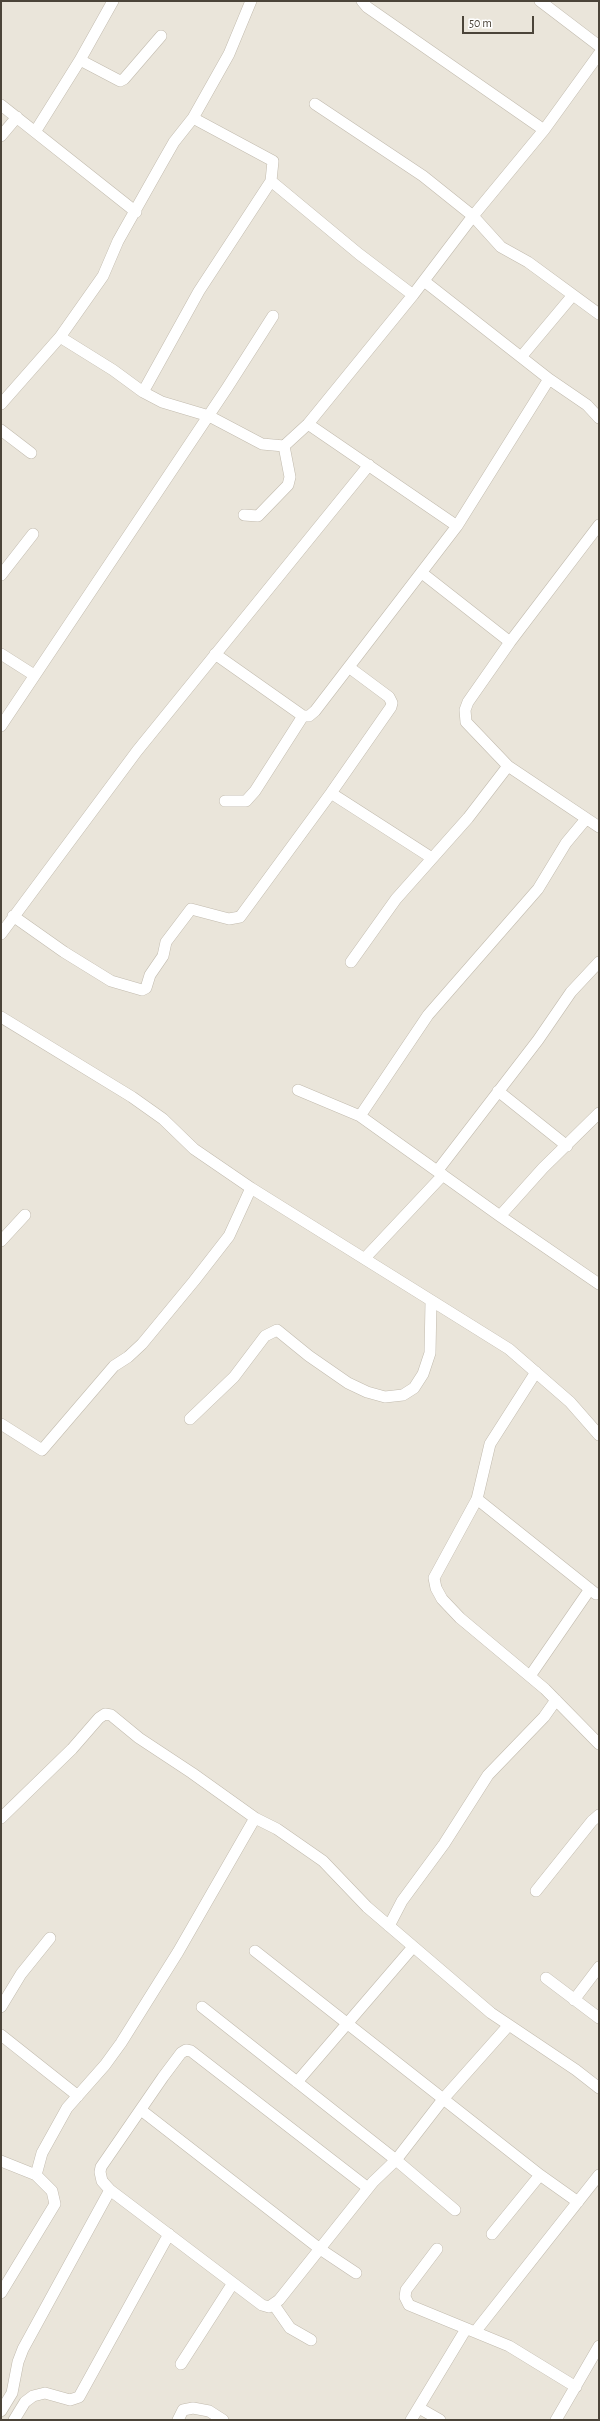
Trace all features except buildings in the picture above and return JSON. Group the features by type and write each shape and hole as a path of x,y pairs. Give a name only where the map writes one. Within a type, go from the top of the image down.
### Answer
{"street":[{"path":"35,132 80,60 113,1"},
{"path":"1,404 60,337 103,276 118,241 136,212 174,142 193,118 229,54 251,1"},
{"path":"362,1 367,7 544,130"},
{"path":"540,1 599,46"},
{"path":"80,60 120,81 124,79 161,36"},
{"path":"60,337 113,370 143,392 179,408 209,416 262,444 284,446 308,424 413,295 472,216 544,130 599,54"},
{"path":"315,104 423,176 472,216 501,247 528,262 599,314"},
{"path":"1,105 136,212"},
{"path":"1,136 17,117"},
{"path":"143,392 199,291 271,181 273,161 193,118"},
{"path":"271,181 360,254 413,295"},
{"path":"424,281 549,379 587,405 599,418"},
{"path":"521,357 573,295"},
{"path":"1,726 34,674 209,416 273,316"},
{"path":"215,654 303,716 309,716 315,711 350,668 457,526 549,379"},
{"path":"308,424 457,526"},
{"path":"1,430 31,453"},
{"path":"244,516 258,516 288,485 290,477 284,446"},
{"path":"1,934 136,751 369,465"},
{"path":"599,525 510,642 468,702 465,710 466,722 470,728 508,766 599,827"},
{"path":"1,575 33,534"},
{"path":"422,573 510,642"},
{"path":"1,654 34,674"},
{"path":"13,916 64,952 111,981 142,990 146,988 150,975 163,956 166,942 190,910 229,919 240,917 331,793 392,703 389,697 350,668"},
{"path":"225,801 246,801 255,791 303,716"},
{"path":"351,962 396,899 468,818 508,766"},
{"path":"331,793 432,858"},
{"path":"360,1116 428,1015 538,889 566,843 586,819"},
{"path":"365,1258 441,1172 498,1091 538,1040 571,992 599,962"},
{"path":"1,1016 132,1097 163,1119 194,1149 251,1188 365,1258 431,1302 508,1349 570,1402 599,1435"},
{"path":"298,1090 360,1116 441,1172 500,1216 599,1284"},
{"path":"498,1091 567,1146"},
{"path":"500,1216 543,1168 599,1113"},
{"path":"1,1424 42,1450 114,1366 128,1357 142,1344 194,1280 229,1236 251,1188"},
{"path":"1,1241 25,1215"},
{"path":"190,1419 234,1378 264,1336 277,1330 309,1356 348,1383 367,1392 385,1397 404,1395 414,1388 420,1379 430,1353 431,1302"},
{"path":"536,1372 490,1444 476,1499 434,1578 436,1588 442,1599 460,1618 530,1676 599,1744"},
{"path":"476,1499 593,1592 530,1676"},
{"path":"389,1926 402,1901 444,1844 488,1776 544,1717 556,1700"},
{"path":"1,1818 62,1760 99,1718 105,1714 111,1715 139,1738 192,1773 255,1818 283,1832 323,1861 357,1898 508,2026 545,2049 599,2088"},
{"path":"536,1891 592,1820 599,1815"},
{"path":"36,2175 42,2153 67,2108 105,2065 142,2010 255,1818"},
{"path":"1,2007 21,1974 50,1938"},
{"path":"297,2082 413,1947"},
{"path":"255,1951 444,2098 540,2175 578,2202"},
{"path":"574,2000 599,1967"},
{"path":"546,1978 599,2018"},
{"path":"202,2006 396,2160 455,2210"},
{"path":"368,2188 191,2051 180,2053 101,2167 100,2172 102,2181 110,2190 262,2305 269,2307 274,2305 368,2188 396,2160 444,2098 508,2026"},
{"path":"1,2035 78,2096"},
{"path":"141,2110 320,2249 356,2273"},
{"path":"1,2161 36,2175 52,2191 55,2204 1,2293"},
{"path":"492,2234 540,2175"},
{"path":"411,2420 470,2331 599,2175"},
{"path":"8,2420 1,2412 12,2393 18,2362 23,2349 110,2190"},
{"path":"14,2420 25,2402 33,2396 45,2393 70,2400 79,2397 169,2234"},
{"path":"437,2249 406,2290 405,2297 409,2305 509,2346 576,2387"},
{"path":"181,2364 233,2283"},
{"path":"274,2305 290,2328 311,2340"},
{"path":"556,2420 599,2346"},
{"path":"178,2420 183,2410 193,2408 209,2411 223,2420"},
{"path":"419,2408 440,2420"}],"shaded area":[{"path":"1,1 599,1 599,2420 1,2420"}]}
